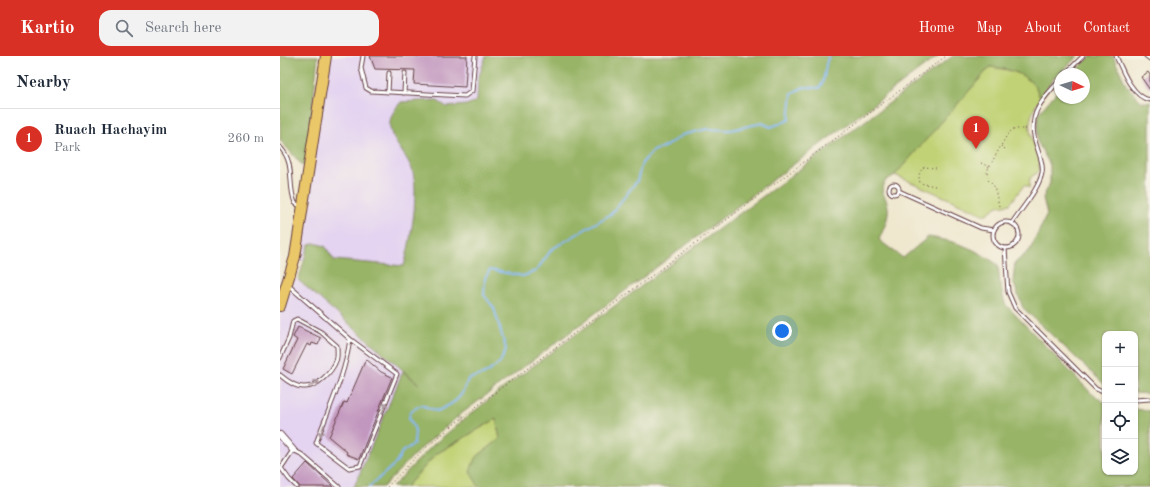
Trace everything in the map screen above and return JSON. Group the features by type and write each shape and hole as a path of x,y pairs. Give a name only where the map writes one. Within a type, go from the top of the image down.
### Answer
{"main road":[{"path":"280,306 288,285 295,257 305,206 326,56"}],"street":[{"path":"280,435 293,450"}],"lane":[{"path":"363,56 361,68 366,88 372,91 465,96 472,91 475,56"},
{"path":"1072,68 1083,56"},
{"path":"1116,56 1136,91 1144,99 1150,100"},
{"path":"1146,56 1150,60"},
{"path":"388,72 388,92"},
{"path":"404,93 405,73"},
{"path":"1012,223 1039,183 1042,173 1042,163 1032,135 1033,119 1041,101 1054,87"},
{"path":"280,147 289,157 292,196 295,203 305,206"},
{"path":"899,191 981,228 994,230"},
{"path":"1003,222 1012,223 1018,229 1019,238 1014,245 1005,248 995,242 994,230 1003,222"},
{"path":"1005,248 1008,292 1015,308 1091,384 1102,391"},
{"path":"288,285 350,338 397,374 360,466 349,468 316,443 336,393 347,359 350,338"},
{"path":"280,358 289,338 293,321 297,319 322,332 337,346 336,362 322,379 313,386 304,388 295,386 280,375"},
{"path":"1138,400 1150,399"},
{"path":"296,487 288,479 281,468 293,450 339,487"}],"path":[{"path":"387,487 421,452 469,412 946,56"},
{"path":"999,206 994,186 988,180 987,171 1001,146 1013,129 1032,129"},
{"path":"1001,146 1005,149"},
{"path":"981,163 989,167"},
{"path":"936,168 924,167 920,171 918,177 920,183 936,186"}],"shaded area":[{"path":"326,56 553,56 420,271 295,260"},
{"path":"294,277 403,371 354,487 280,487 280,306"}],"green space":[{"path":"280,56 318,56 307,158 303,166 280,140"},
{"path":"486,56 938,56 457,417 415,454 383,487 354,487 403,371 419,384 298,280 309,245 314,243 325,246 334,260 404,266 412,229 415,188 412,169 390,129 390,121 401,102 436,100 447,107 466,105 477,101 478,79"},
{"path":"953,56 1078,56 1065,68 1054,68 1054,78 1040,98 1037,90 1021,75 1006,69 990,67 895,175 885,181 882,192 888,205 888,216 879,240 903,258 928,237 938,239 965,246 998,265 1000,284 1005,304 1092,394 1102,401 1102,475 1138,475 1138,409 1150,411 1150,487 479,487 470,472 475,458 500,439 496,419 436,454 406,487 392,487 433,445 502,389"},
{"path":"1091,56 1113,56 1126,85 1142,102 1150,102 1150,394 1138,393 1138,331 1102,331 1102,382 1023,308 1013,281 1015,263 1030,250 1047,214 1043,198 1050,183 1050,165 1037,141 1038,114 1054,95 1054,104 1090,104 1090,68 1078,68"},
{"path":"990,67 1021,75 1027,78 1037,90 1040,98 1033,110 1030,121 1030,129 1038,160 1039,171 1030,178 1029,188 1024,185 1010,204 998,206 985,215 895,175"},
{"path":"496,419 500,439 475,458 479,487 406,487 436,454"}],"building":[{"path":"370,56 467,56 465,87 414,84 415,70 375,69"},
{"path":"1148,72 1150,75 1150,90 1141,77"},
{"path":"298,327 321,338 318,345 312,343 311,346 307,344 292,374 283,369 297,340 293,337"},
{"path":"366,359 381,372 392,377 359,459 346,454 347,452 329,437 344,402 347,403"},
{"path":"307,463 333,487 300,487 293,479"}],"waterway":[{"path":"369,487 396,463 402,452 414,444 415,430 409,418 411,411 421,405 437,411 453,403 460,396 468,379 485,374 500,363 506,349 494,308 484,295 485,278 490,270 523,276 536,271 552,249 611,214 637,181 642,163 653,151 666,146 682,135 707,129 731,130 762,123 771,127 789,120 792,93 804,87 819,88 823,81 829,56"}],"place":[{"name":"Ruach Hachayim","path":"976,149"}]}
